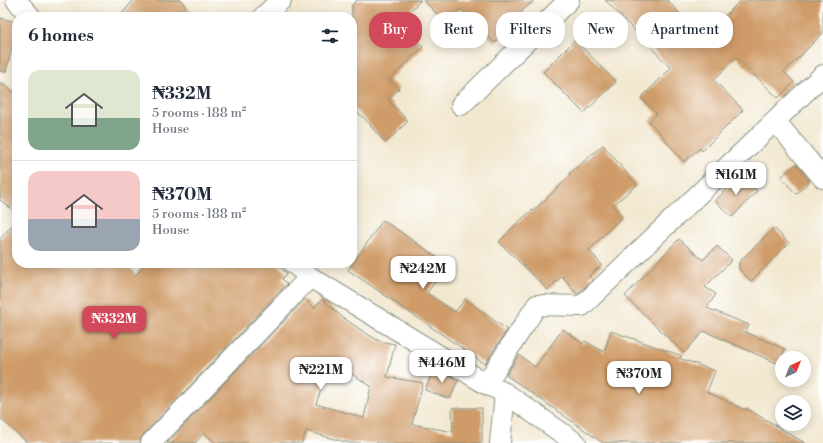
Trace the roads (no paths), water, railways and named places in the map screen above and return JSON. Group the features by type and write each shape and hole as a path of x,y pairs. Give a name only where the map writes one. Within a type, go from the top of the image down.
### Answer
{"street":[{"path":"16,0 27,12"},
{"path":"268,12 281,0"},
{"path":"461,105 569,0"},
{"path":"486,384 537,305 582,306 823,76"},
{"path":"776,122 823,178"},
{"path":"299,268 310,277 486,384 505,393 576,443"},
{"path":"151,443 310,277"},
{"path":"500,443 505,393"}]}
